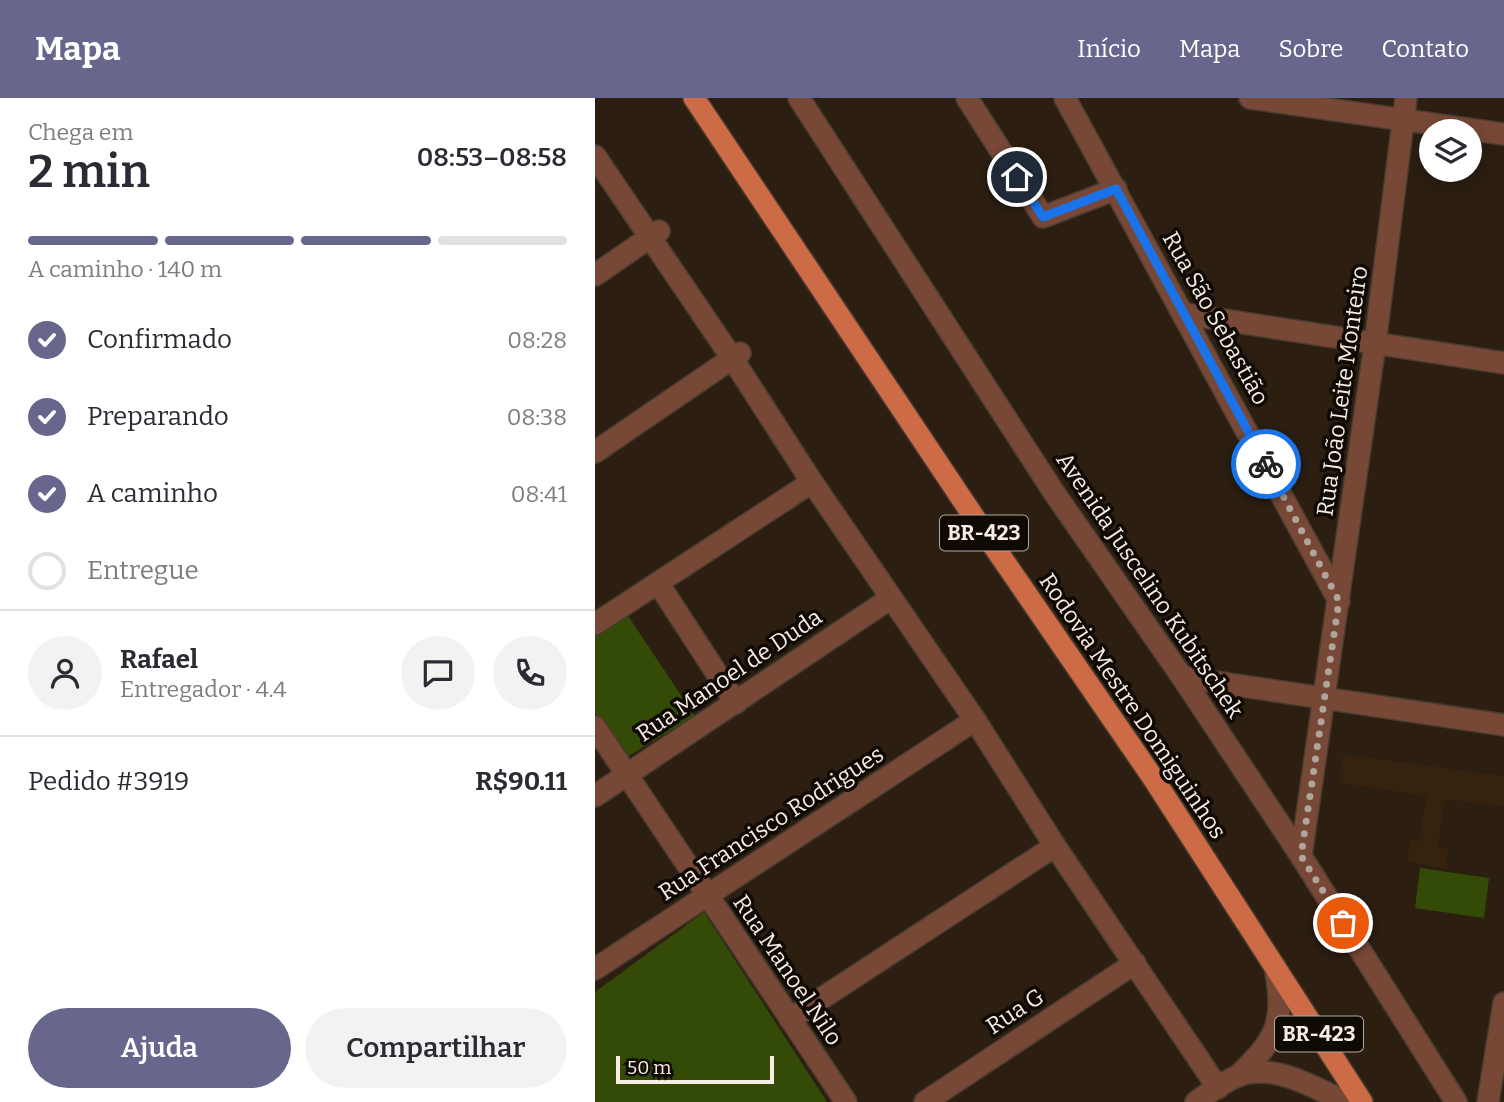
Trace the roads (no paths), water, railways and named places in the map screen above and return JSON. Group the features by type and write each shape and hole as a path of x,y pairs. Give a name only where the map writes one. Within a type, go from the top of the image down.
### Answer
{"main road":[{"name":"Rodovia Mestre Domiguinhos","path":"694,98 986,536 1153,778 1362,1102"}],"street":[{"name":"Avenida Juscelino Kubitschek","path":"799,98 1053,491 1182,677 1301,856 1456,1102"},
{"path":"967,98 1043,217 1116,189"},
{"name":"Rua São Sebastião","path":"1065,98 1339,601"},
{"path":"1250,98 1504,134"},
{"name":"Rua João Leite Monteiro","path":"1301,856 1375,344 1406,98"},
{"path":"595,156 655,234 736,355 812,482 975,720 1055,846 1218,1088"},
{"path":"595,275 655,234"},
{"path":"1185,314 1504,363"},
{"path":"595,452 736,355"},
{"path":"595,624 812,482"},
{"path":"658,583 736,703"},
{"name":"Rua Manoel de Duda","path":"595,796 891,598"},
{"path":"1182,677 1504,725"},
{"name":"Rua Francisco Rodrigues","path":"595,969 975,720"},
{"name":"Rua Manoel Nilo","path":"595,727 846,1102"},
{"path":"790,1019 1055,846"},
{"name":"Rua G","path":"925,1102 1135,964"},
{"path":"1196,1102 1238,1076 1255,1059 1277,1028 1280,992 1275,967"},
{"path":"1487,1102 1504,1003"},
{"path":"1238,1076 1268,1072 1282,1074 1346,1102"}]}
